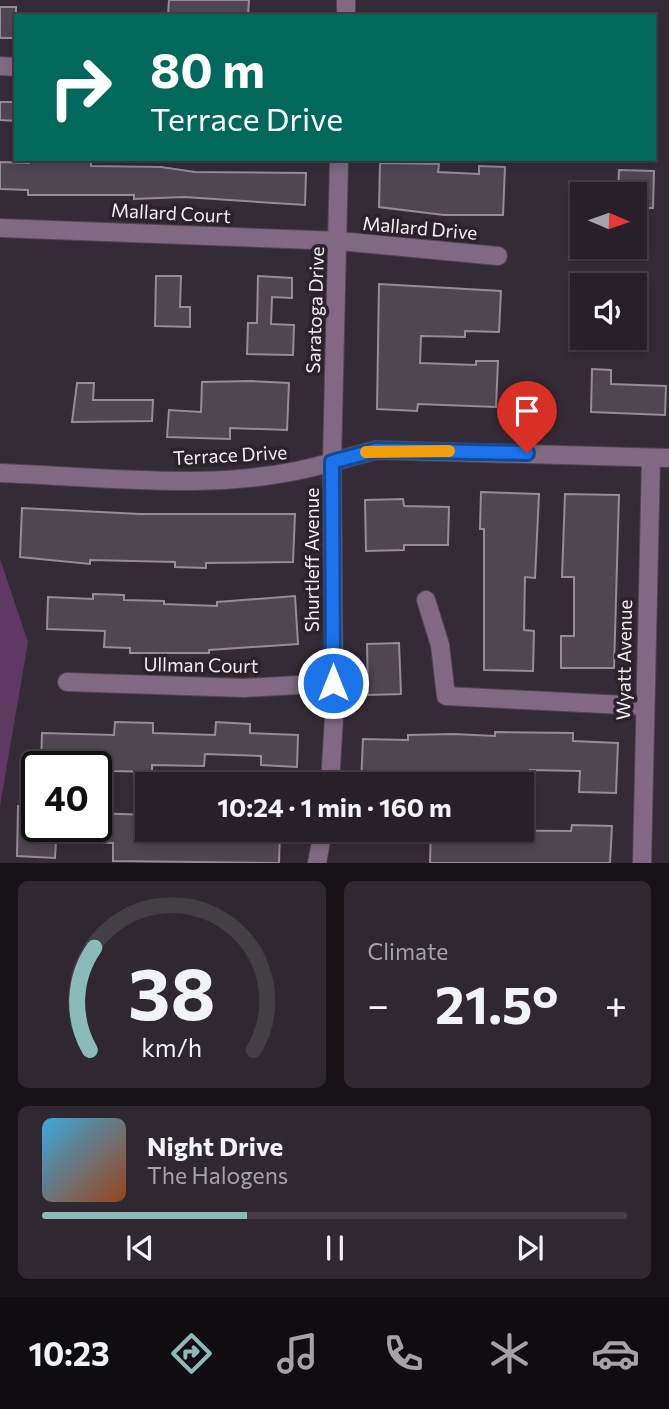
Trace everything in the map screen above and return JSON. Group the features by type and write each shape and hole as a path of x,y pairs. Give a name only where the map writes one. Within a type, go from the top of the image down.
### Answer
{"street":[{"name":"Saratoga Drive","path":"332,462 339,161"},
{"name":"Mallard Court","path":"0,228 339,241"},
{"name":"Mallard Drive","path":"339,241 498,256"},
{"name":"Terrace Drive","path":"0,473 195,480 299,472 376,450 669,458"},
{"name":"Wyatt Avenue","path":"642,863 650,458"},
{"name":"Shurtleff Avenue","path":"330,772 333,683 332,462"},
{"path":"426,600 440,645 446,696 644,706"},
{"name":"Ullman Court","path":"68,682 244,688 333,683"},
{"path":"317,863 321,842"}],"shaded area":[{"path":"0,559 28,642 0,806"}],"building":[{"path":"169,0 249,0 248,14 168,14"},
{"path":"0,7 16,7 14,38 0,38"},
{"path":"0,102 14,102 14,121 0,120"},
{"path":"91,161 91,166 161,167 195,172 306,173 305,205 184,197 134,199 134,195 28,195 28,190 0,189 0,162"},
{"path":"380,163 439,164 438,172 479,174 479,166 505,167 503,215 444,215 379,207"},
{"path":"619,170 654,171 653,208 648,208 648,182 618,182"},
{"path":"156,276 181,276 180,307 190,307 190,327 155,326"},
{"path":"258,276 292,278 292,298 272,297 271,324 294,325 293,355 247,354 248,323 257,323"},
{"path":"379,284 501,291 499,332 465,331 465,337 421,336 420,363 476,365 476,361 498,361 496,407 418,404 417,411 377,409"},
{"path":"592,369 611,370 611,384 666,386 665,415 591,412"},
{"path":"202,382 289,383 287,430 230,428 230,439 167,437 169,410 201,412"},
{"path":"77,383 94,383 93,400 153,400 152,421 72,422"},
{"path":"481,492 539,494 535,578 525,577 524,630 534,631 533,671 484,670 484,529 480,529"},
{"path":"565,494 619,495 614,668 561,668 561,636 574,636 574,577 562,577"},
{"path":"403,499 404,506 449,507 448,545 404,545 404,550 366,551 365,500"},
{"path":"22,508 140,514 295,514 293,562 206,563 206,568 175,567 175,562 90,560 90,564 20,557"},
{"path":"93,594 124,595 124,600 164,601 164,604 217,606 217,602 295,596 298,644 209,650 209,653 130,653 130,648 104,647 105,631 47,629 48,597 93,599"},
{"path":"399,643 401,694 368,695 367,644"},
{"path":"115,722 153,723 153,733 215,735 216,722 250,724 250,733 298,735 297,767 261,765 261,756 205,754 204,766 152,765 152,772 113,771 112,751 41,751 42,733 114,735"},
{"path":"495,732 573,733 573,741 618,743 616,793 579,792 580,771 362,772 363,739 408,740 408,735 495,736"},
{"path":"18,806 21,806 21,842 56,842 55,858 17,856"},
{"path":"112,814 135,815 135,842 280,842 279,863 113,861 113,843 84,842 112,842"},
{"path":"572,825 612,826 610,863 430,863 431,842 534,842 534,831 571,831"}],"slow traffic":[{"path":"366,452 449,451"}],"route":[{"path":"333,683 332,462 376,450 527,453"}]}
